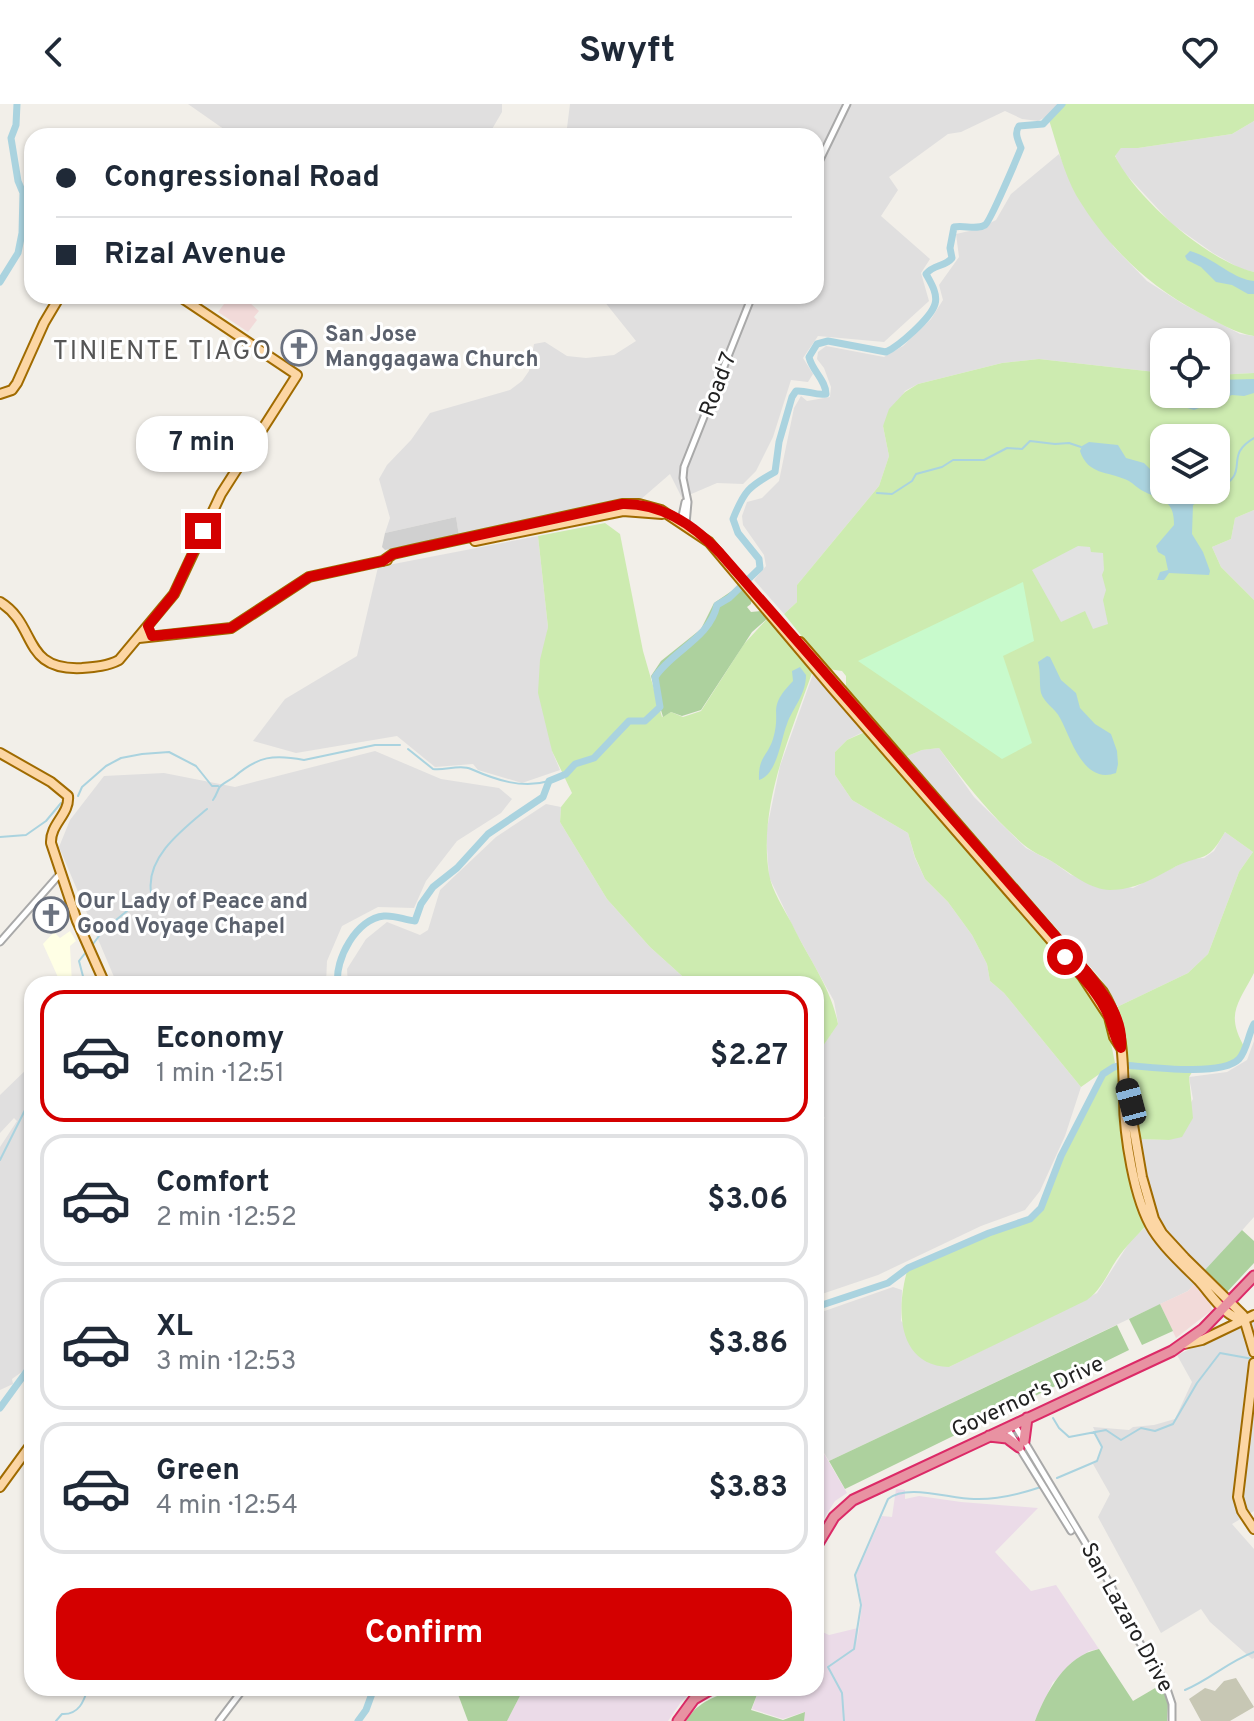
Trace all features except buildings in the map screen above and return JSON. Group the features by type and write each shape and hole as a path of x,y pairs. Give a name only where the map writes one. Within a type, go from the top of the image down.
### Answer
{"highway":[{"name":"Governor's Drive","path":"824,1534 834,1517 853,1500 1183,1344 1203,1329 1254,1276"},
{"path":"986,1436 1002,1436 1023,1446 1027,1418"},
{"path":"678,1721 699,1696"}],"main road":[{"path":"0,394 12,390 17,383 56,304"},
{"path":"0,602 12,612 40,656 59,668 111,664 150,631 174,594 221,494 297,375 191,304"},
{"path":"150,631 231,628 309,577 631,507 666,514 709,542 739,575 802,653 1082,976 1109,1017 1114,1037 1121,1048"},
{"path":"754,593 1087,972 1115,1015 1122,1036 1124,1077 1131,1102 1142,1177 1154,1219 1169,1241 1227,1306 1243,1315 1254,1352"},
{"path":"0,753 51,782 68,796 68,806 50,837 60,874 101,976"},
{"path":"1183,1344 1202,1340 1254,1315"},
{"path":"1254,1363 1238,1497 1242,1511 1254,1529"},
{"path":"0,1487 24,1454"},
{"path":"0,1494 24,1461"}],"street":[{"path":"824,150 846,107"},
{"name":"Road 7","path":"683,523 687,498 683,474 750,304"},
{"path":"0,942 60,874"},
{"name":"San Lazaro Drive","path":"1010,1425 1070,1517 1110,1584 1138,1640 1168,1687 1172,1721"},
{"name":"San Lazaro Drive","path":"1023,1446 1071,1531"},
{"name":"San Lazaro Drive","path":"1061,1514 1070,1517"},
{"path":"219,1721 238,1696"}],"shaded area":[{"path":"188,104 502,104 502,112 493,128 222,128"},
{"path":"570,104 1058,104 1038,121 1022,119 1005,111 961,132 948,134 889,177 898,190 881,216 930,259 921,273 929,301 884,342 818,336 803,358 813,374 808,382 791,380 773,437 756,471 743,484 717,483 682,498 670,474 640,500 459,536 456,517 385,533 390,518 379,479 430,413 510,390 529,371 534,344 545,342 567,356 586,358 614,355 636,341 606,304 824,304 824,128 567,128"},
{"path":"1254,121 1254,272 1241,269 1213,253 1172,224 1121,169 1115,155 1121,148 1232,134"},
{"path":"1059,154 1076,194 1114,247 1147,281 1229,328 1150,328 1150,371 1039,359 1002,363 918,384 905,391 883,426 889,456 879,486 797,585 797,602 784,614 754,580 766,566 764,555 743,525 742,516 747,502 762,498 779,481 794,408 801,396 807,401 830,397 831,387 817,359 818,352 826,346 884,357 903,346 931,319 943,300 939,285 959,257 956,234 978,229 996,220 1011,194"},
{"path":"224,304 251,304 259,311 254,317 257,320 248,332 218,312"},
{"path":"1230,329 1254,336 1254,373 1230,374"},
{"path":"1254,510 1254,600 1221,567 1212,547 1231,539 1235,518"},
{"path":"456,517 459,536 385,550 382,547 385,533"},
{"path":"538,536 548,627 552,751 560,770 522,783 478,770 473,764 435,767 397,736 296,753 253,741 285,699 357,656 378,567"},
{"path":"1078,546 1103,553 1102,575 1106,590 1103,600 1108,624 1093,629 1085,611 1061,622 1032,570"},
{"path":"813,674 863,732 847,740 835,752 835,775 852,800 908,833 925,879 948,902 972,935 987,964 990,981 1004,993 1081,1087 1065,1136 1040,1191 1025,1210 981,1226 878,1275 824,1293 824,1044 838,1023 834,1001 824,983 824,976 820,976 769,877 766,833 780,766"},
{"path":"939,748 974,797 1026,848 1071,875 1133,888 1190,859 1204,858 1214,851 1225,832 1253,852 1239,872 1208,954 1188,973 1117,1007 1101,979 905,757 922,750"},
{"path":"375,751 441,779 499,788 512,799 501,813 457,841 426,881 414,908 378,907 342,926 327,961 326,976 114,976 59,847 70,820 104,776 164,773 235,787"},
{"path":"546,804 561,807 560,822 607,899 650,947 682,976 347,976 347,969 366,939 387,922 420,935 428,930 440,890 496,837"},
{"path":"70,931 76,941 70,946 72,976 57,976 43,944 54,932 60,938"},
{"path":"1254,1041 1254,1217 1188,1291 829,1461 824,1453 824,1311 893,1287 902,1290 901,1321 949,1367 1097,1293 1131,1240 1156,1218 1137,1139 1169,1140 1193,1099 1189,1077 1227,1072 1247,1060"},
{"path":"24,1072 24,1372 12,1379 13,1384 0,1390 0,1147 17,1121 14,1118 0,1133 0,1095"},
{"path":"1195,1283 1210,1301 1212,1310 1176,1338 1160,1304 1188,1291"},
{"path":"1254,1320 1254,1511 1232,1524 1254,1549 1252,1659 1210,1622 1201,1609 1161,1633 1098,1517 1110,1494 1093,1464 1097,1462 1102,1447 1093,1427 1129,1430 1175,1419 1192,1382 1177,1355"},
{"path":"824,1454 847,1493 835,1501 824,1518"},
{"path":"896,1489 905,1490 905,1499 919,1496 1038,1508 995,1552 1031,1591 1056,1585 1099,1649 1089,1651 1071,1663 1053,1682 1035,1721 804,1721 804,1712 783,1719 752,1709 757,1696 824,1696 824,1633 829,1635 858,1628 857,1643 862,1605 856,1575 882,1516 892,1517"},
{"path":"1236,1678 1254,1707 1230,1721 1201,1721 1189,1699 1205,1688 1215,1691 1224,1681"},
{"path":"520,1696 687,1696 668,1721 507,1721"}],"green space":[{"path":"1062,104 1254,104 1254,121 1232,134 1121,148 1115,156 1139,190 1175,226 1215,255 1254,272 1254,336 1225,326 1179,301 1145,276 1114,247 1076,195 1049,120"},
{"path":"1039,359 1150,371 1150,408 1230,408 1230,374 1254,373 1254,510 1235,518 1231,539 1212,547 1221,567 1254,600 1254,973 1236,1009 1236,1026 1245,1048 1230,1063 1194,1069 1189,1077 1193,1118 1182,1137 1169,1140 1137,1139 1129,1065 1117,1007 1188,973 1208,954 1239,872 1253,852 1225,832 1213,850 1203,857 1127,888 1103,889 1075,877 1024,845 1000,823 939,748 922,750 905,757 846,689 846,676 842,671 828,669 784,614 797,602 797,585 879,486 889,456 883,426 889,409 905,392 918,384 1002,363"},
{"path":"605,523 620,534 643,651 662,717 671,712 683,717 701,711 744,644 768,618 812,673 778,772 768,823 767,848 773,887 820,976 682,976 650,947 607,899 560,822 561,807 572,793 552,751 538,693 540,660 548,627 538,536"},
{"path":"1023,582 1034,641 1003,656 1032,743 1002,759 858,661"},
{"path":"742,584 752,596 751,604 747,607 751,612 761,611 768,618 752,632 701,710 682,716 671,712 663,717 651,676 661,661 701,629 714,603"},
{"path":"865,732 1078,978 1106,1018 1115,1063 1081,1087 1004,993 990,981 987,964 972,935 948,902 925,879 908,833 852,800 835,775 835,752 847,740"},
{"path":"824,983 835,1010 838,1024 824,1045"},
{"path":"1113,1066 1118,1067 1127,1145 1147,1225 1087,1300 949,1367 932,1364 919,1356 904,1331 902,1316 908,1268 1030,1219 1041,1207 1085,1106 1103,1074"},
{"path":"1242,1230 1254,1241 1254,1263 1227,1292 1204,1271"},
{"path":"1160,1304 1173,1331 1142,1345 1129,1319"},
{"path":"1117,1325 1129,1350 845,1489 829,1461"},
{"path":"1099,1649 1133,1701 1162,1684 1168,1704 1167,1721 1035,1721 1045,1698 1067,1667 1076,1659"},
{"path":"459,1696 520,1696 507,1721 468,1721"},
{"path":"716,1696 756,1696 751,1710 783,1720 805,1712 804,1721 686,1721 703,1703"}],"water":[{"path":"1190,251 1254,281 1254,294 1216,282 1201,267 1187,260 1185,256"},
{"path":"1254,379 1254,393 1230,396 1230,380"},
{"path":"1089,442 1118,445 1126,458 1144,463 1150,469 1150,494 1129,481 1093,468 1083,459 1082,446"},
{"path":"1169,505 1193,505 1192,534 1203,552 1209,575 1169,573 1164,580 1157,580 1160,572 1168,570 1165,556 1158,552 1156,546 1174,525"},
{"path":"1047,656 1061,680 1076,693 1080,708 1095,724 1111,734 1117,751 1116,773 1105,775 1087,766 1058,715 1043,697 1038,662"},
{"path":"800,667 806,675 804,689 787,724 778,756 770,771 759,780 761,762 773,739 777,704 793,681 792,671"}],"waterway":[{"path":"0,282 18,253 22,233 23,193 11,138 16,125 17,104"},
{"path":"338,976 349,942 365,924 384,916 415,921 421,904 433,887 457,868 488,834 543,797 549,781 566,774 575,764 594,758 629,721 645,721 660,707 655,677 707,627 717,605 729,598 760,568 759,559 738,533 733,519 748,490 775,472 779,442 796,391 826,394 809,357 817,344 828,341 886,352 914,331 935,304 935,292 926,274 952,258 950,248 954,227 985,225 992,213 1021,148 1017,134 1019,126 1043,124 1062,104"},
{"path":"1230,480 1236,471 1239,452 1254,438"},
{"path":"877,493 892,494 912,481 916,474 942,467 953,460 984,460 1007,448 1022,449 1030,441 1069,443 1081,447"},
{"path":"213,800 221,785 267,758 304,760 375,745 400,745"},
{"path":"408,749 433,769 467,768 519,784 549,781"},
{"path":"78,796 82,787 106,766 121,758 169,752 196,766 212,786 218,786"},
{"path":"0,837 26,835 46,821 61,803"},
{"path":"151,892 151,879 160,856 177,835 207,809"},
{"path":"110,925 139,901"},
{"path":"93,944 102,932"},
{"path":"83,976 79,961 86,952"},
{"path":"824,1304 888,1283 908,1268 1030,1219 1041,1208 1061,1156 1103,1074 1124,1065 1184,1070 1230,1065 1242,1055 1254,1024"},
{"path":"0,1160 24,1112"},
{"path":"1053,1418 1069,1437 1106,1430 1121,1440 1141,1428 1155,1431 1173,1424 1197,1383 1220,1353 1253,1359"},
{"path":"0,1408 24,1375"},
{"path":"1057,1478 1097,1461 1102,1447 1094,1432"},
{"path":"844,1721 842,1693 828,1667 854,1649 861,1605 855,1575 888,1499 906,1492 991,1499 1041,1487"},
{"path":"1185,1690 1254,1652"},
{"path":"56,1721 62,1714 77,1710 85,1696"},
{"path":"358,1721 371,1696"}],"place":[{"name":"San Jose Manggagawa Church","path":"299,348"},
{"name":"Our Lady of Peace and Good Voyage Chapel","path":"51,915"}],"district":[{"name":"TINIENTE TIAGO","path":"163,352"}],"route":[{"path":"203,531 174,594 148,626 152,636 231,628 309,577 383,561 393,554 622,504 639,504 661,510 697,531 720,553 1087,972 1103,992 1115,1015 1122,1036 1121,1048 1101,1003 1065,957"}]}
